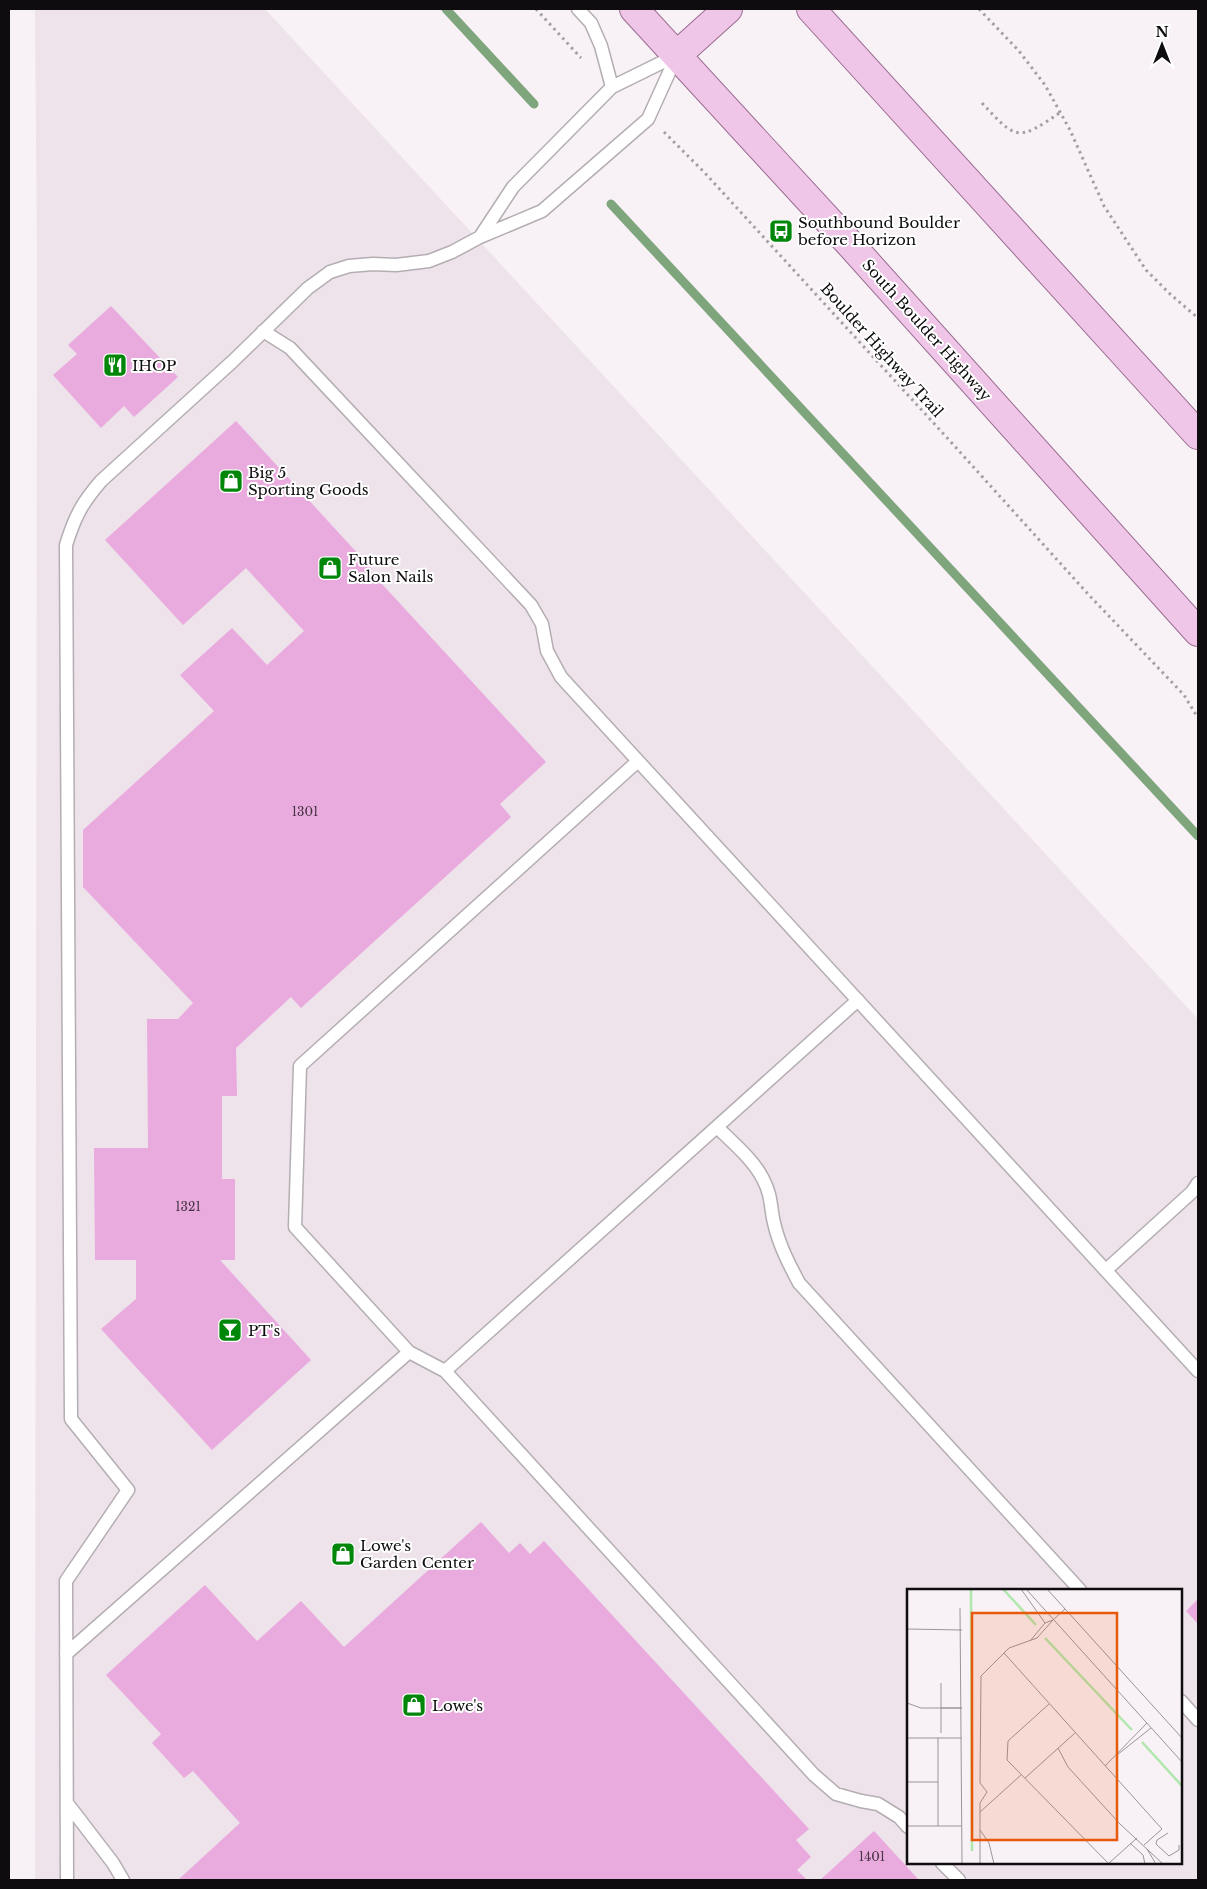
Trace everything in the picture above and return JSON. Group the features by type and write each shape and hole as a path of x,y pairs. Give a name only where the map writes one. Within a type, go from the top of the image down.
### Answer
{"main road":[{"name":"South Boulder Highway","path":"634,9 856,251 1198,632"},
{"path":"677,55 728,9"},
{"path":"811,9 1198,435"}],"lane":[{"path":"578,9 591,23 595,31 612,87"},
{"path":"480,237 514,187 612,87 677,55"},
{"path":"67,1880 66,1581 128,1490 71,1418 66,545 73,524 84,501 102,481 308,288 330,272 349,266 396,265 428,261 542,211 648,119 677,55"},
{"path":"263,331 290,348 531,605 542,624 547,652 561,677 1198,1371"},
{"path":"638,761 300,1066 295,1227 409,1352 445,1371 814,1775 836,1794 878,1804 899,1817 907,1826"},
{"path":"445,1371 858,1000"},
{"path":"717,1127 749,1159 762,1176 771,1195 774,1223 783,1252 799,1284 1079,1589"},
{"path":"1106,1270 1196,1188"},
{"path":"66,1654 409,1352"},
{"path":"1182,1702 1198,1720"},
{"path":"67,1803 124,1880"},
{"path":"943,1864 959,1880"}],"path":[{"path":"536,9 590,68 612,87"},
{"path":"979,9 1019,52 1045,86 1061,112 1104,206 1146,270 1198,318"},
{"path":"982,103 1003,126 1019,133 1027,133 1037,128 1061,112"},
{"name":"Boulder Highway Trail","path":"648,119 704,172 1088,594 1184,695 1198,718"}],"shaded area":[{"path":"35,9 265,9 1198,1019 1198,1880 35,1880 37,262"}],"building":[{"name":"IHOP","path":"111,306 178,377 134,417 124,406 101,428 53,375 77,354 68,345"},
{"path":"236,421 372,569 370,571 546,762 500,804 511,817 301,1008 291,997 236,1048 237,1096 222,1096 222,1179 235,1179 235,1260 220,1260 311,1360 212,1450 101,1329 136,1299 136,1260 95,1260 94,1148 148,1148 147,1019 178,1019 193,1003 83,887 83,830 214,711 180,675 232,628 267,665 304,631 246,568 183,625 105,540"},
{"name":"Lowe's","path":"481,1522 509,1553 520,1543 530,1554 544,1541 809,1829 796,1840 811,1857 797,1870 807,1880 178,1880 240,1823 193,1771 184,1778 152,1743 161,1734 106,1675 205,1585 257,1641 301,1601 344,1647"},
{"path":"1198,1599 1198,1624 1186,1611"},
{"path":"874,1831 919,1880 820,1880"}],"waterway":[{"path":"446,9 534,104"},
{"path":"611,204 1198,836"}],"place":[{"name":"Southbound Boulder before Horizon","path":"781,231"},
{"name":"IHOP","path":"115,365"},
{"name":"Big 5 Sporting Goods","path":"231,481"},
{"name":"Future Salon Nails","path":"330,568"},
{"name":"PT's","path":"230,1330"},
{"name":"Lowe's Garden Center","path":"343,1554"},
{"name":"Lowe's","path":"414,1705"}]}
